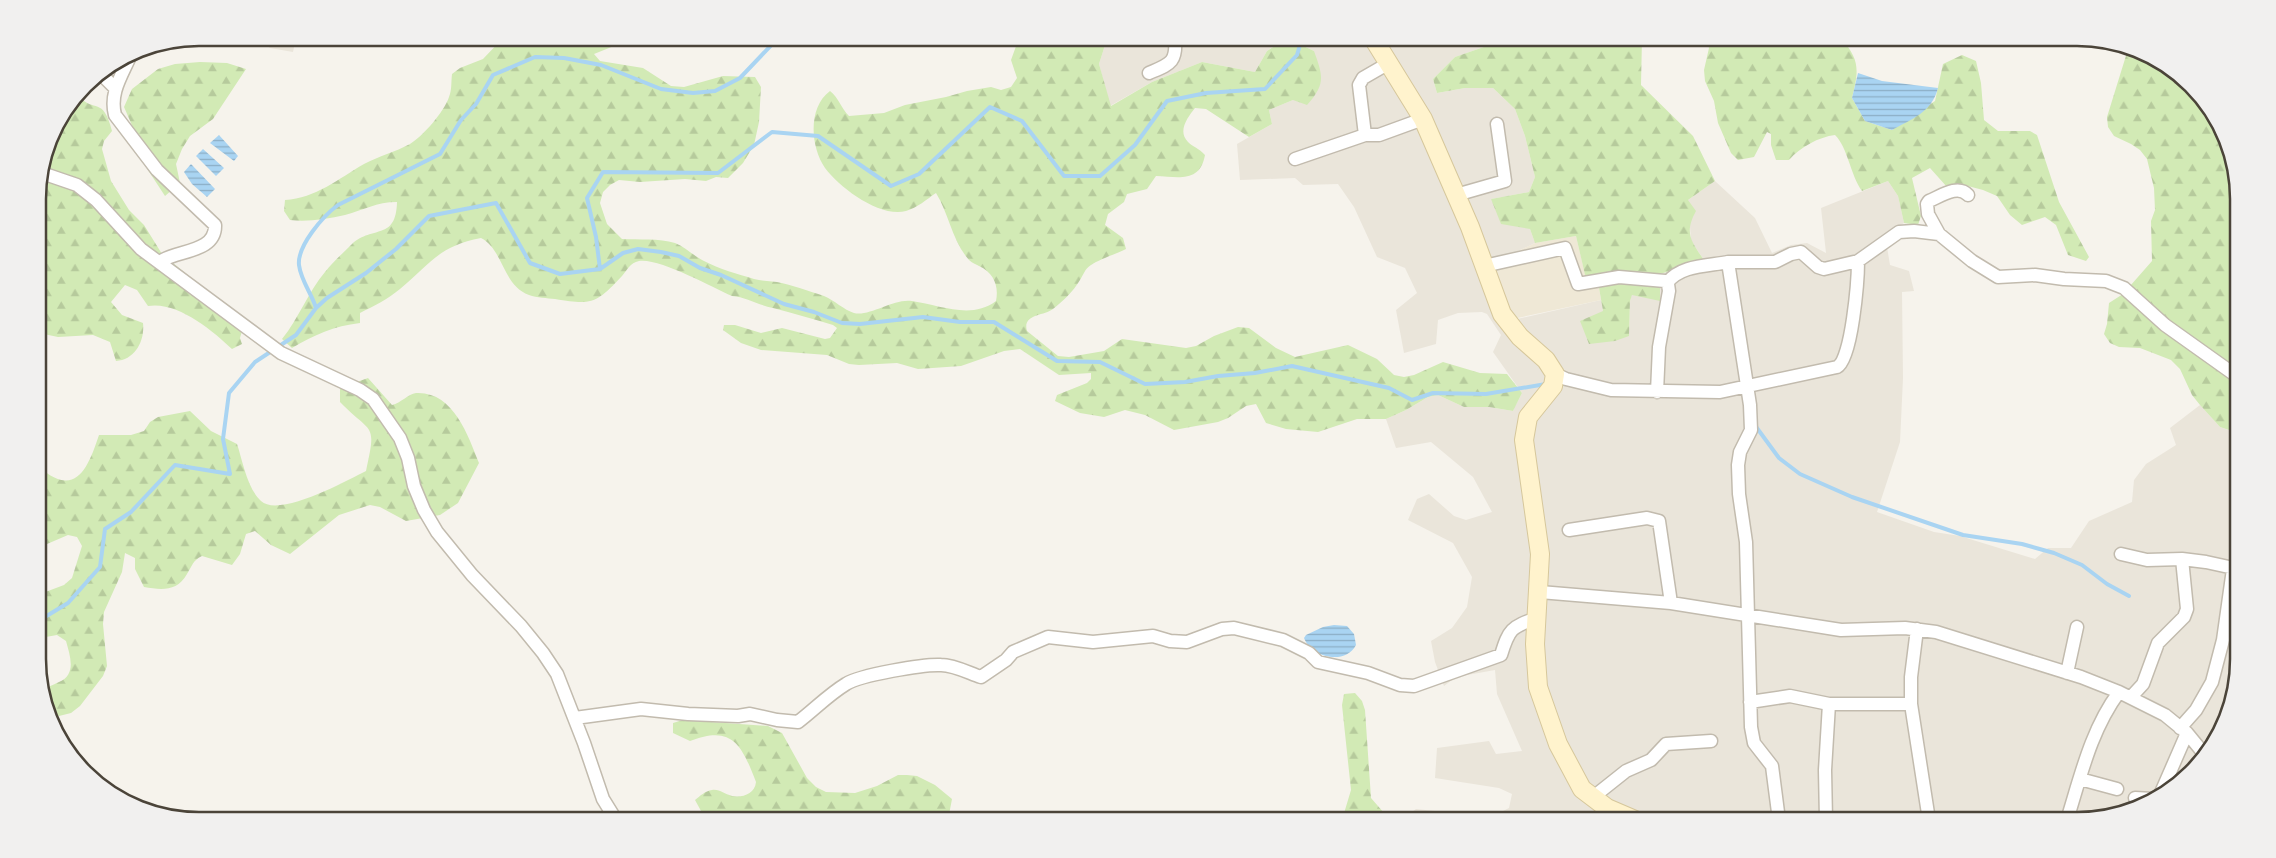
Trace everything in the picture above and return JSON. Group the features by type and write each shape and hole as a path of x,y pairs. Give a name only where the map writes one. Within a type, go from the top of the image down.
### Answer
{"street":[{"path":"1149,73 1169,65 1174,58 1175,46"},
{"path":"1382,46 1389,63 1423,119 1506,322 1546,360 1555,378"},
{"path":"1365,135 1359,85 1363,78 1389,63"},
{"path":"126,66 116,88 112,104 115,115 156,170 215,225 213,236 207,244 171,255 163,260 161,264"},
{"path":"106,78 116,88"},
{"path":"1295,160 1365,135 1379,135 1423,119"},
{"path":"1456,196 1506,181 1497,124"},
{"path":"49,175 77,185 96,200 140,249 265,342 281,353 360,390 373,399 400,438 408,458 414,486 424,510 437,532 472,575 543,652 557,674 575,718 603,799 611,812"},
{"path":"1968,195 1963,191 1955,190 1929,201 1927,204 1928,214 1939,234 1972,261 1998,277 2035,275 2064,279 2106,281 2124,288 2165,324 2230,372"},
{"path":"1667,283 1675,273 1684,270 1728,262 1775,262 1797,252 1801,252 1818,266 1824,268 1858,266 1902,231 1939,234"},
{"path":"1484,266 1565,248 1578,284 1619,277 1667,283"},
{"path":"1728,262 1747,388 1751,430 1740,452 1738,465 1739,494 1746,542 1752,738 1772,766 1778,811"},
{"path":"1555,378 1602,388 1657,392 1720,392 1747,388 1841,365 1855,314 1858,266"},
{"path":"1657,392 1658,347 1669,291 1667,283"},
{"path":"1555,378 1528,417 1524,440 1540,554 1540,592 1535,666 1541,696 1570,770 1582,789 1592,798 1615,811"},
{"path":"1569,530 1647,518 1659,521 1671,603"},
{"path":"2121,554 2147,560 2182,559 2206,562 2230,568"},
{"path":"2071,811 2083,764 2102,718 2125,694 2143,684 2158,642 2184,617 2187,609 2182,559"},
{"path":"1540,592 1671,603 1841,630 1917,629 1936,632 2067,673 2125,694 2165,715 2183,731 2200,750"},
{"path":"2164,784 2183,731 2212,682 2223,640 2230,599"},
{"path":"575,718 641,708 688,714 738,716 750,714 798,722 815,710 820,702 847,683 870,675 941,665 981,677 1006,660 1013,652 1048,637 1093,642 1152,636 1170,641 1187,642 1222,629 1234,628 1283,640 1309,653 1318,662 1368,673 1400,685 1414,686 1501,655 1510,631 1521,624 1537,618"},
{"path":"2067,673 2077,627"},
{"path":"1917,629 1911,704 1928,811"},
{"path":"1750,702 1790,696 1829,704 1911,704"},
{"path":"1826,811 1829,704"},
{"path":"1592,798 1626,771 1651,760 1666,744 1711,741"},
{"path":"2080,779 2118,789"},
{"path":"2135,798 2139,798"}],"shaded area":[{"path":"267,46 294,46 293,52"},
{"path":"1105,46 1274,46 1267,51 1255,72 1202,62 1152,82 1110,106 1099,64"},
{"path":"1304,46 1487,46 1455,57 1433,79 1437,93 1465,88 1493,88 1515,109 1525,136 1535,177 1529,192 1491,199 1530,229 1535,243 1516,252 1488,260 1517,319 1601,300 1603,311 1629,336 1632,294 1660,274 1704,260 1691,241 1688,200 1715,181 1755,218 1772,253 1791,245 1807,243 1826,253 1821,208 1888,181 1898,196 1904,223 1885,235 1890,265 1909,271 1914,291 1902,292 1903,378 1900,442 1877,512 1934,532 1960,536 2035,559 2048,548 2071,548 2089,521 2132,502 2134,480 2146,464 2176,445 2170,428 2200,405 2220,427 2230,431 2230,659 2227,689 2222,708 2204,744 2192,760 2170,780 2144,796 2126,804 2107,809 2087,811 1502,811 1509,808 1512,794 1499,788 1435,778 1437,748 1489,741 1496,754 1522,751 1497,694 1495,670 1456,677 1444,686 1435,662 1431,641 1452,628 1467,607 1472,577 1453,543 1408,520 1417,499 1429,494 1454,516 1466,520 1492,512 1473,477 1431,442 1396,448 1386,419 1428,397 1438,395 1464,407 1489,407 1513,411 1522,393 1493,352 1501,335 1487,314 1482,312 1458,313 1438,320 1436,344 1404,353 1396,310 1417,293 1405,268 1377,257 1354,207 1338,184 1303,185 1295,178 1240,180 1237,144 1272,124 1269,110 1293,100 1314,51"},
{"path":"1576,236 1586,278 1598,281 1601,300 1508,320 1488,260 1516,252 1535,243"},
{"path":"1416,809 1438,811 1413,811"}],"green space":[{"path":"495,46 614,46 594,54 600,61 643,68 671,86 684,87 723,76 755,77 761,87 759,122 754,145 743,163 728,178 716,177 706,181 685,179 640,182 619,180 603,192 600,203 607,224 622,239 669,241 722,269 762,281 777,282 806,290 828,298 850,312 860,314 905,301 955,310 976,310 996,301 997,290 992,276 970,261 963,253 936,193 910,210 896,212 884,210 861,200 840,184 825,168 816,149 814,127 818,107 830,91 849,116 884,113 905,105 967,91 991,87 1001,90 1011,87 1017,78 1011,60 1016,46 1105,46 1099,64 1111,106 1152,82 1202,62 1255,72 1267,51 1275,46 1304,46 1314,51 1321,74 1320,85 1307,105 1293,100 1269,110 1272,124 1249,137 1206,109 1195,108 1185,124 1183,133 1188,142 1205,155 1198,170 1193,174 1180,177 1156,176 1147,189 1127,194 1124,202 1108,214 1105,225 1123,238 1126,249 1099,261 1085,270 1068,296 1053,309 1028,321 1026,325 1027,331 1058,356 1069,357 1104,351 1122,339 1186,348 1196,346 1214,336 1238,327 1249,328 1276,348 1295,357 1348,345 1377,359 1394,375 1404,377 1414,375 1443,362 1480,373 1507,374 1522,393 1513,411 1489,407 1464,407 1438,395 1428,397 1386,419 1357,419 1318,432 1286,429 1266,423 1256,404 1246,406 1218,422 1174,430 1145,415 1125,410 1104,417 1080,413 1055,401 1057,395 1087,383 1091,379 1091,373 1059,375 1020,349 1004,351 961,366 918,369 897,363 859,365 849,364 827,355 761,350 741,343 723,330 724,325 735,325 761,333 782,328 825,339 830,338 837,328 833,325 732,296 672,268 648,261 633,263 606,292 593,300 577,302 532,296 513,284 489,243 481,238 455,246 436,257 395,293 360,313 360,323 324,332 292,348 282,339 319,280 352,244 360,238 388,227 396,214 397,202 376,205 331,218 297,221 290,220 284,211 285,200 317,192 364,164 410,144 421,135 443,110 451,92 452,74 460,68 483,59"},
{"path":"1487,46 1642,46 1641,85 1693,136 1715,181 1688,200 1696,211 1690,225 1691,237 1704,260 1660,274 1660,301 1632,295 1630,301 1629,336 1615,341 1589,344 1580,321 1603,311 1598,282 1586,279 1576,236 1535,243 1530,229 1501,224 1491,199 1529,192 1535,177 1525,136 1515,109 1493,88 1465,88 1437,93 1433,79 1455,57"},
{"path":"1708,46 1847,46 1855,59 1857,73 1852,98 1865,121 1892,130 1935,101 1943,64 1962,55 1976,61 1981,83 1984,120 1998,131 2030,131 2037,135 2059,202 2089,257 2086,261 2068,255 2056,225 2045,217 2022,225 2010,215 1997,196 1964,185 1947,187 1930,168 1912,178 1921,216 1918,225 1904,223 1898,196 1888,181 1862,191 1843,147 1835,135 1810,143 1789,160 1776,160 1771,145 1771,134 1767,132 1754,157 1738,160 1731,153 1718,123 1714,101 1705,81 1704,70"},
{"path":"2126,54 2162,72 2192,98 2204,114 2222,150 2230,199 2230,430 2220,427 2200,405 2192,395 2180,369 2171,360 2140,348 2119,347 2110,343 2104,334 2109,303 2123,294 2152,261 2151,221 2155,210 2154,188 2147,159 2140,150 2114,136 2108,127 2107,117"},
{"path":"200,62 227,63 246,69 213,119 190,136 176,164 180,183 165,196 144,164 138,139 124,107 132,89 158,69 175,64"},
{"path":"83,100 102,109 109,120 112,131 104,141 102,149 111,181 129,210 144,225 162,254 234,313 242,331 240,338 242,344 232,349 193,318 171,308 148,306 137,290 125,285 111,302 122,315 143,323 140,343 129,357 116,361 110,342 93,335 58,337 47,335 48,179 51,160 58,141 72,114"},
{"path":"368,378 392,405 416,393 429,394 440,399 449,407 464,428 479,463 458,503 440,515 406,521 380,507 370,505 339,515 290,554 271,545 255,531 246,534 240,554 232,565 202,556 194,562 183,580 173,587 162,589 144,587 135,569 135,558 125,553 122,572 104,612 103,624 107,666 103,676 80,706 71,713 57,715 49,687 65,679 71,664 66,641 57,635 46,637 46,592 64,585 72,578 82,546 77,537 68,535 46,544 46,472 62,480 71,480 85,468 99,435 131,435 144,431 150,422 158,417 190,411 211,431 237,444 249,482 256,496 261,501 270,505 297,502 366,471 371,436 365,425 340,402 340,388"},
{"path":"1355,693 1362,701 1365,710 1371,798 1383,811 1345,811 1351,790 1342,705 1344,694"},
{"path":"683,720 768,726 782,733 807,778 816,787 826,792 855,793 877,786 898,775 917,776 935,785 952,799 950,812 701,812 695,800 707,791 715,790 732,796 744,796 753,790 756,782 746,758 734,742 726,737 716,735 690,741 673,733 673,723"}],"water":[{"path":"1858,73 1882,81 1938,88 1926,109 1892,130 1865,121 1852,98"},
{"path":"219,135 238,156 234,161 210,143"},
{"path":"203,149 224,168 216,176 196,156"},
{"path":"191,164 215,189 207,197 192,184 184,172"},
{"path":"1334,625 1347,626 1354,634 1356,645 1351,652 1337,657 1328,656 1321,654 1308,645 1304,638 1306,635 1323,627"}],"waterway":[{"path":"316,308 299,265 302,249 312,232 325,216 338,205 440,154 461,120 476,104 493,75 535,57 564,58 601,65 661,89 693,93 715,91 740,78 770,46"},
{"path":"46,616 68,603 100,567 105,529 131,512 175,465 230,474 223,439 229,393 255,362 296,335 316,308 327,298 366,273 396,249 429,216 496,203 530,263 560,274 600,269 596,237 587,198 603,172 718,173 772,132 818,136 891,186 919,174 990,107 1022,121 1064,176 1100,176 1135,145 1167,101 1206,93 1265,89 1297,55 1300,46"},
{"path":"600,269 623,253 638,249 661,252 679,256 700,268 721,275 784,304 814,312 842,323 860,324 923,317 960,322 994,322 1057,361 1100,362 1145,384 1185,382 1292,366 1389,388 1412,400 1433,393 1486,394 1546,384"},
{"path":"1754,424 1779,458 1800,474 1852,497 1963,535 2022,544 2054,553 2082,565 2107,584 2129,596"}]}
